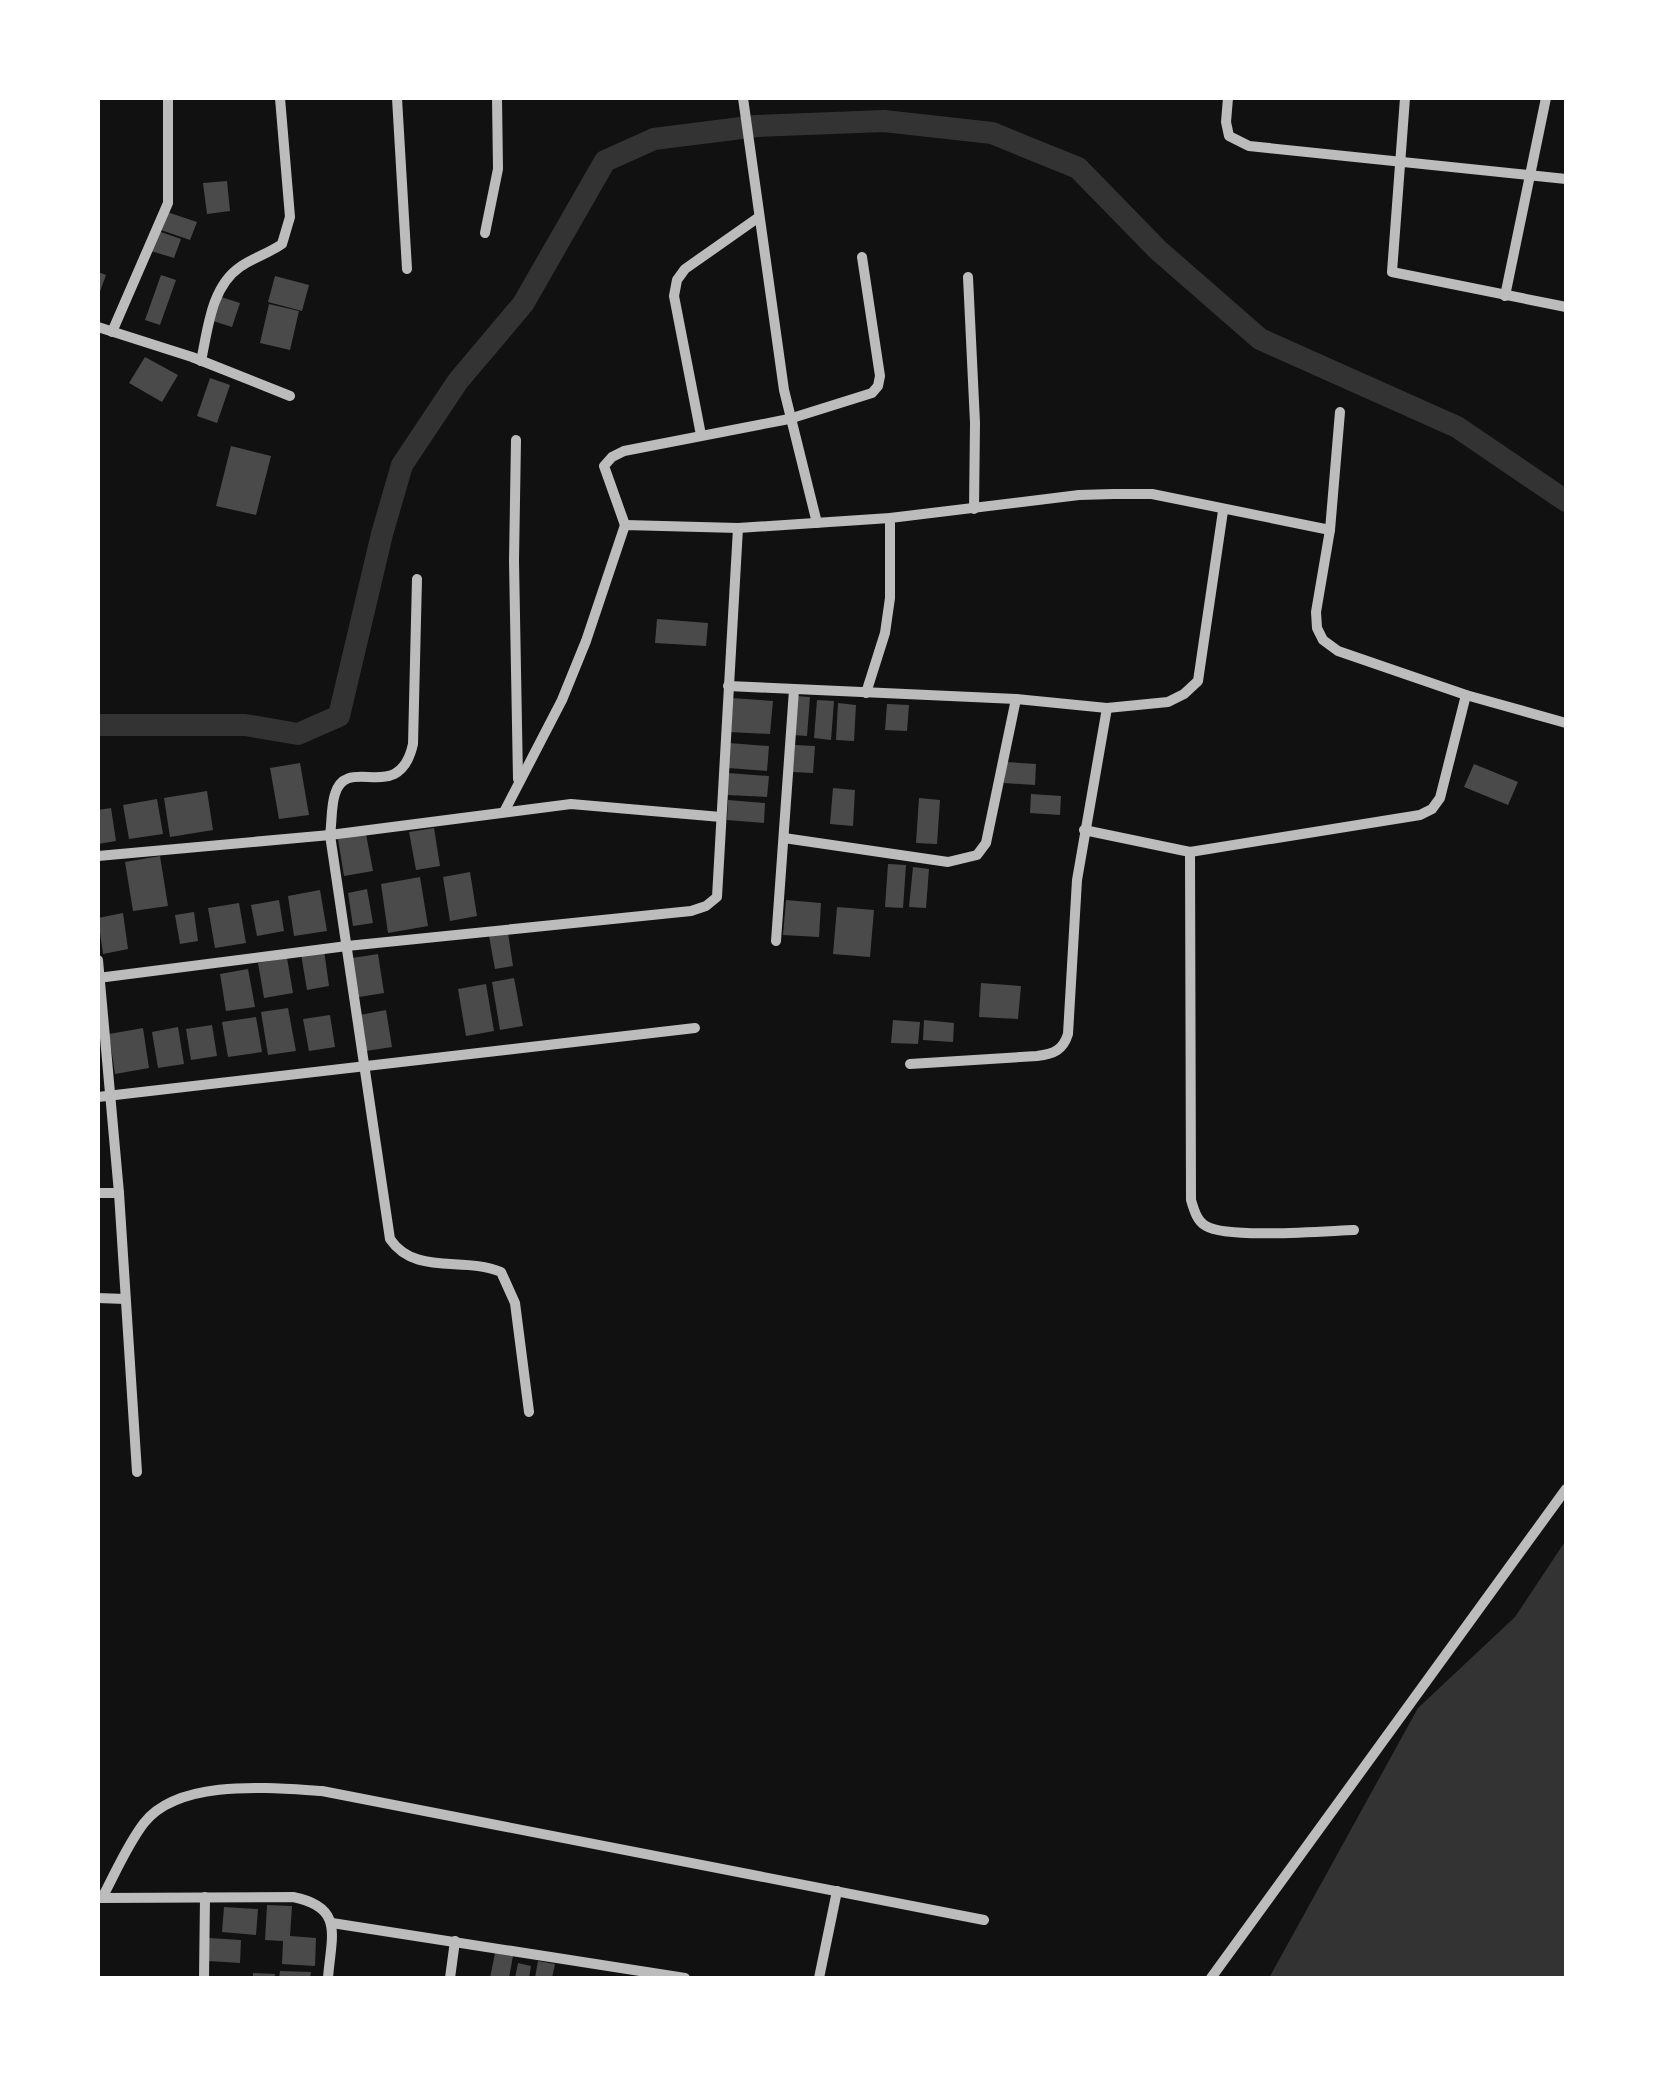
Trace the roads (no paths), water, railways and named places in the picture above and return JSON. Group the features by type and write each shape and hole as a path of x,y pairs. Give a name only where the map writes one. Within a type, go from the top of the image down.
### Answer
{"street":[{"path":"112,332 168,204 168,98"},
{"path":"201,361 214,304 226,280 242,266 282,244 290,217 280,98"},
{"path":"397,98 406,269"},
{"path":"486,234 498,169 497,98"},
{"path":"742,98 790,420 817,522"},
{"path":"1228,98 1229,136 1250,146 1566,179"},
{"path":"1405,98 1392,272 1566,307"},
{"path":"1505,296 1546,98"},
{"path":"701,435 674,296 676,280 694,262 759,216"},
{"path":"504,812 562,700 625,525 604,476 604,466 624,451 790,420 864,398 878,386 880,376 862,257"},
{"path":"968,277 976,424 974,509"},
{"path":"98,327 290,396"},
{"path":"1340,412 1330,530 1316,612 1317,628 1324,640 1338,651 1466,695 1566,723"},
{"path":"516,440 518,784"},
{"path":"625,525 738,528 890,518 1078,494 1152,494 1330,530"},
{"path":"728,686 1016,699 1107,708 1168,702 1198,681 1223,511"},
{"path":"866,693 890,598 890,518"},
{"path":"98,978 347,946 690,911 706,906 717,897 738,528"},
{"path":"417,579 413,744 409,760 404,771 391,776 361,776 340,784 335,792 330,835 390,1239 400,1253 412,1260 486,1266 501,1272 515,1304 528,1412"},
{"path":"776,940 794,690"},
{"path":"1084,830 1190,852 1398,819 1432,810 1440,798 1466,695"},
{"path":"784,838 948,862 976,854 986,842 1016,699"},
{"path":"910,1064 1037,1056 1064,1047 1077,880 1107,708"},
{"path":"98,856 330,835 586,804 721,817"},
{"path":"1190,852 1191,1200 1196,1214 1210,1229 1226,1232 1354,1230"},
{"path":"98,960 103,1096 119,1193 137,1472"},
{"path":"103,1096 695,1028"},
{"path":"98,1194 119,1193"},
{"path":"98,1298 125,1299"},
{"path":"1211,1978 1566,1489"},
{"path":"100,1898 146,1821 180,1798 216,1790 264,1787 322,1791 984,1920"},
{"path":"819,1978 837,1892"},
{"path":"204,1978 205,1897"},
{"path":"100,1898 293,1897 314,1901 326,1910 332,1923 328,1978"},
{"path":"332,1923 685,1978"},
{"path":"450,1978 455,1941"}],"waterway":[{"path":"98,725 245,725 298,734 339,716 402,465 458,381 523,304 605,161 654,139 757,126 884,121 992,133 1078,168 1158,250 1260,339 1457,427 1566,501"}]}
